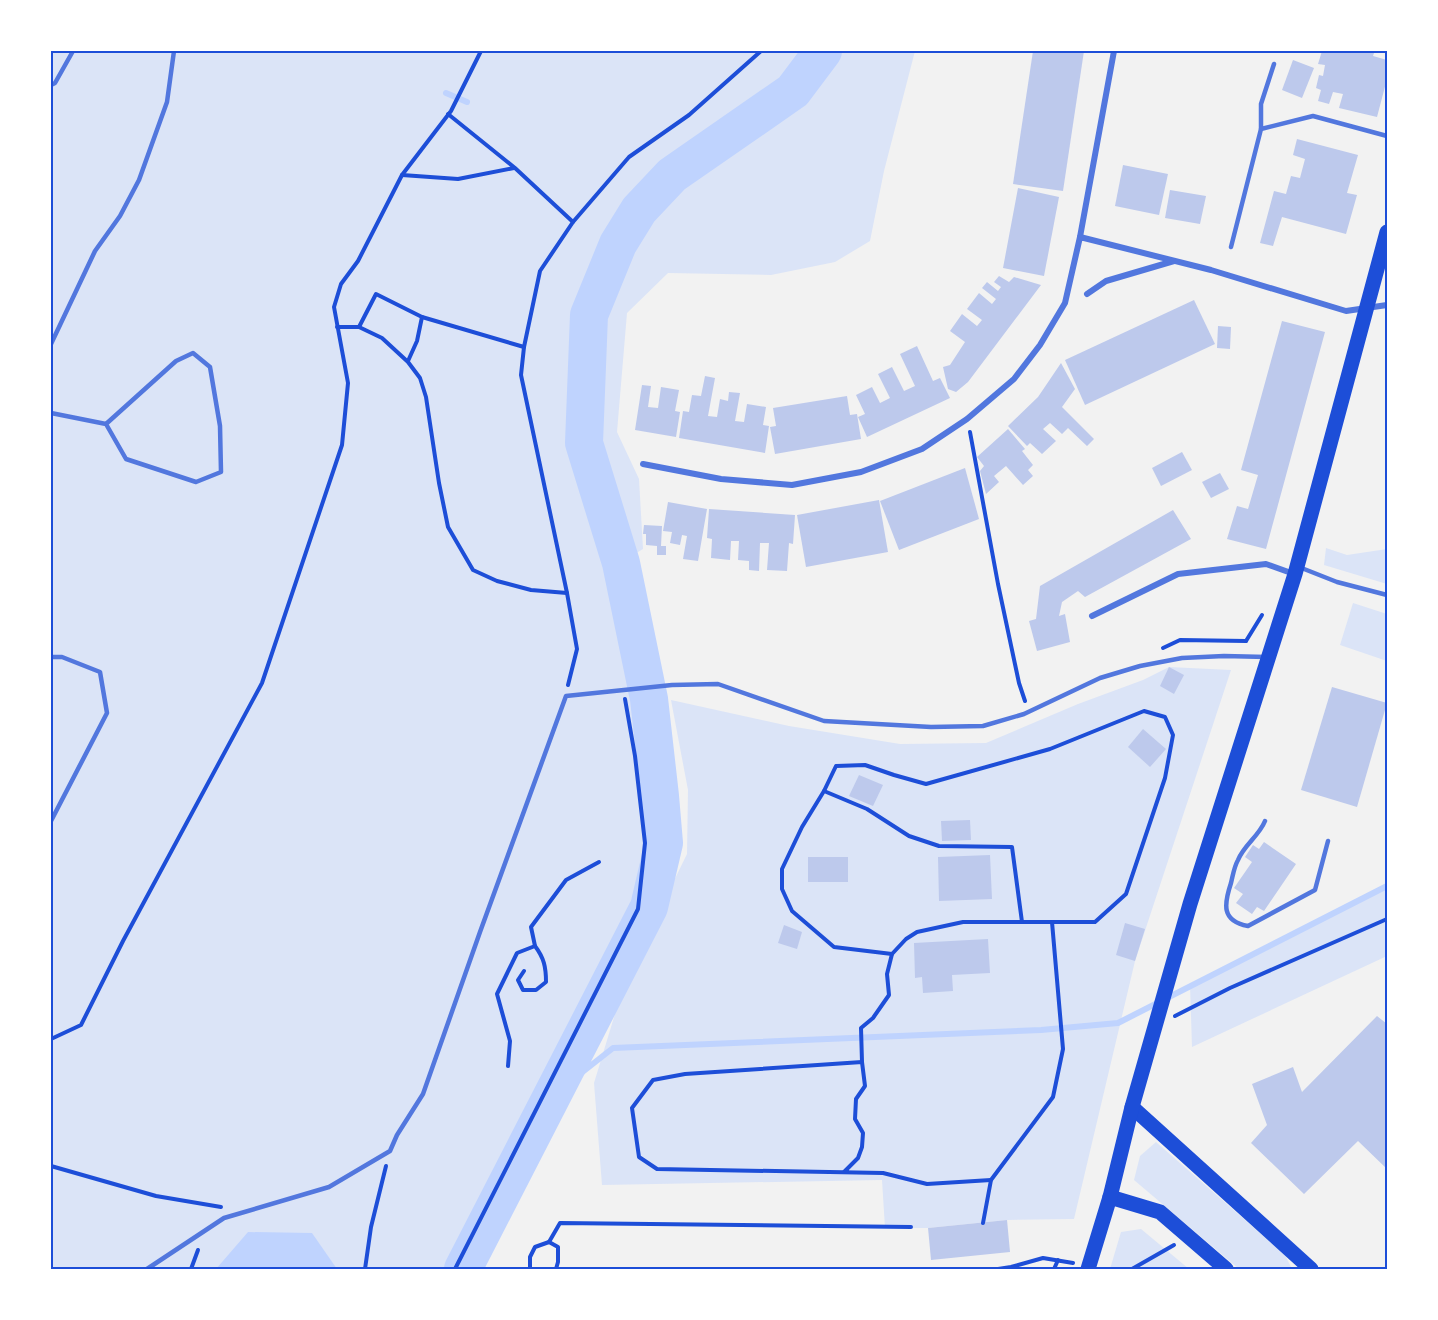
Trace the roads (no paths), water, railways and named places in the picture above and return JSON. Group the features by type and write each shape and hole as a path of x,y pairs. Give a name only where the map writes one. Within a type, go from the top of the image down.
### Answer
{"main road":[{"path":"1088,1268 1110,1197 1132,1107 1166,986 1213,828 1296,570 1387,232"},
{"path":"1132,1107 1311,1269"},
{"path":"1110,1197 1160,1212 1226,1269"}],"street":[{"path":"643,464 721,479 792,485 861,472 922,449 967,419 1014,379 1040,345 1065,303 1080,237 1114,51"},
{"path":"1080,237 1174,261 1346,311 1387,305"},
{"path":"1088,294 1106,280 1174,261"},
{"path":"1092,616 1178,574 1266,564 1296,570"}],"lane":[{"path":"51,85 73,51"},
{"path":"51,344 95,251 120,216 139,180 167,102 174,51"},
{"path":"1231,247 1261,129 1261,104 1274,64"},
{"path":"1261,129 1313,116 1387,136"},
{"path":"51,413 106,424 126,459 196,482 221,472 220,426 210,367 193,353 176,362 106,424"},
{"path":"1296,570 1387,595"},
{"path":"51,657 62,657 100,672 107,712 51,821"},
{"path":"147,1269 224,1218 329,1187 390,1151 397,1135 423,1094 566,696 672,685 718,684 744,691 824,721 931,728 982,726 1024,714 1100,678 1140,666 1182,658 1269,657"},
{"path":"1265,821 1262,830 1238,859 1225,901 1228,915 1236,924 1248,926 1316,890 1328,841"}],"water":[{"path":"248,1232 312,1233 337,1269 216,1269"}],"waterway":[{"path":"463,1269 649,907 664,843 649,699 621,563 584,443 589,315 618,244 639,210 672,175 793,91 823,51"},
{"path":"446,93 467,102"},
{"path":"552,1096 613,1048 1041,1030 1118,1023 1387,886"}]}
